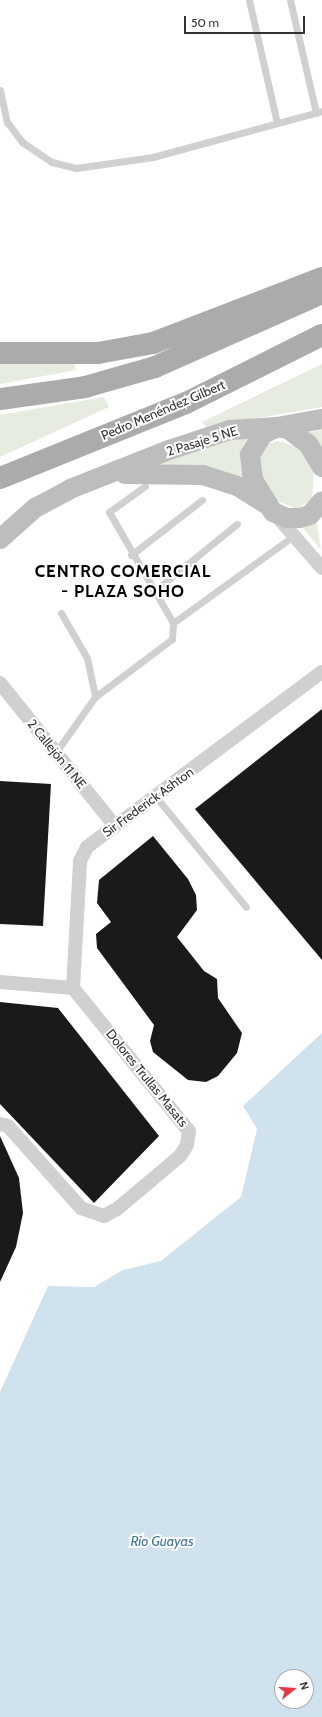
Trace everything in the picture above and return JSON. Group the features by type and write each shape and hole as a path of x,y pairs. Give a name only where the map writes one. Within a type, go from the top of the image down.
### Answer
{"main road":[{"path":"0,353 98,353 146,345 322,278"},
{"path":"0,398 85,388 155,367 322,293"},
{"name":"Pedro Menéndez Gilbert","path":"0,478 186,403 322,335"}],"street":[{"name":"2 Pasaje 5 NE","path":"0,539 35,508 86,482 218,433 277,427 322,419"},
{"path":"322,467 298,434 277,427 257,440 250,455 253,480 270,508 322,568"},
{"name":"2 Pasaje 5 NE","path":"86,482 142,472 203,475 239,487 287,518 300,518 310,515 322,501"},
{"name":"Sir Frederick Ashton","path":"72,988 80,861 87,847 114,825 156,797 322,672"},
{"name":"2 Callejón 11 NE","path":"0,683 114,825"},
{"path":"0,982 72,988"},
{"name":"Dolores Trullas Masats","path":"0,1124 8,1126 81,1208 104,1216 117,1209 180,1156 187,1145 189,1131 179,1116 72,988"}],"lane":[{"path":"249,0 277,123"},
{"path":"0,90 7,122 22,142 52,162 76,168 153,158 319,112 290,0"},
{"path":"56,752 95,698 172,639 173,623 153,592 109,512 145,486"},
{"path":"132,554 202,500"},
{"path":"153,592 237,524"},
{"path":"173,623 293,536"},
{"path":"61,613 87,658 95,698"},
{"path":"156,797 246,907"}],"shaded area":[{"path":"0,363 74,364 76,370 0,384"},
{"path":"322,364 322,407 206,427 202,422"},
{"path":"104,397 109,407 0,457 0,415"},
{"path":"322,430 322,450 310,437 310,432"},
{"path":"230,438 251,439 240,457 244,480 196,467 160,464 208,442"},
{"path":"278,441 297,447 307,455 314,470 312,499 297,509 276,500 259,476 257,456 268,444"},
{"path":"317,523 321,550 303,528"}],"water":[{"name":"Río Guayas","path":"322,1033 322,1717 0,1717 0,1392 48,1286 94,1287 123,1270 161,1261 241,1197 257,1129 243,1106"}],"building":[{"path":"322,709 322,960 195,809"},
{"path":"0,781 51,784 43,926 0,924"},
{"path":"153,836 188,879 196,895 197,910 177,937 204,971 217,979 218,998 242,1033 237,1053 218,1076 206,1082 188,1080 153,1052 150,1041 154,1025 97,948 96,934 111,922 97,903 99,880"},
{"path":"0,1002 58,1008 159,1136 94,1203 0,1104"},
{"path":"0,1136 19,1178 23,1213 16,1247 0,1282"}],"district":[{"name":"CENTRO COMERCIAL - PLAZA SOHO","path":"123,582"}]}
